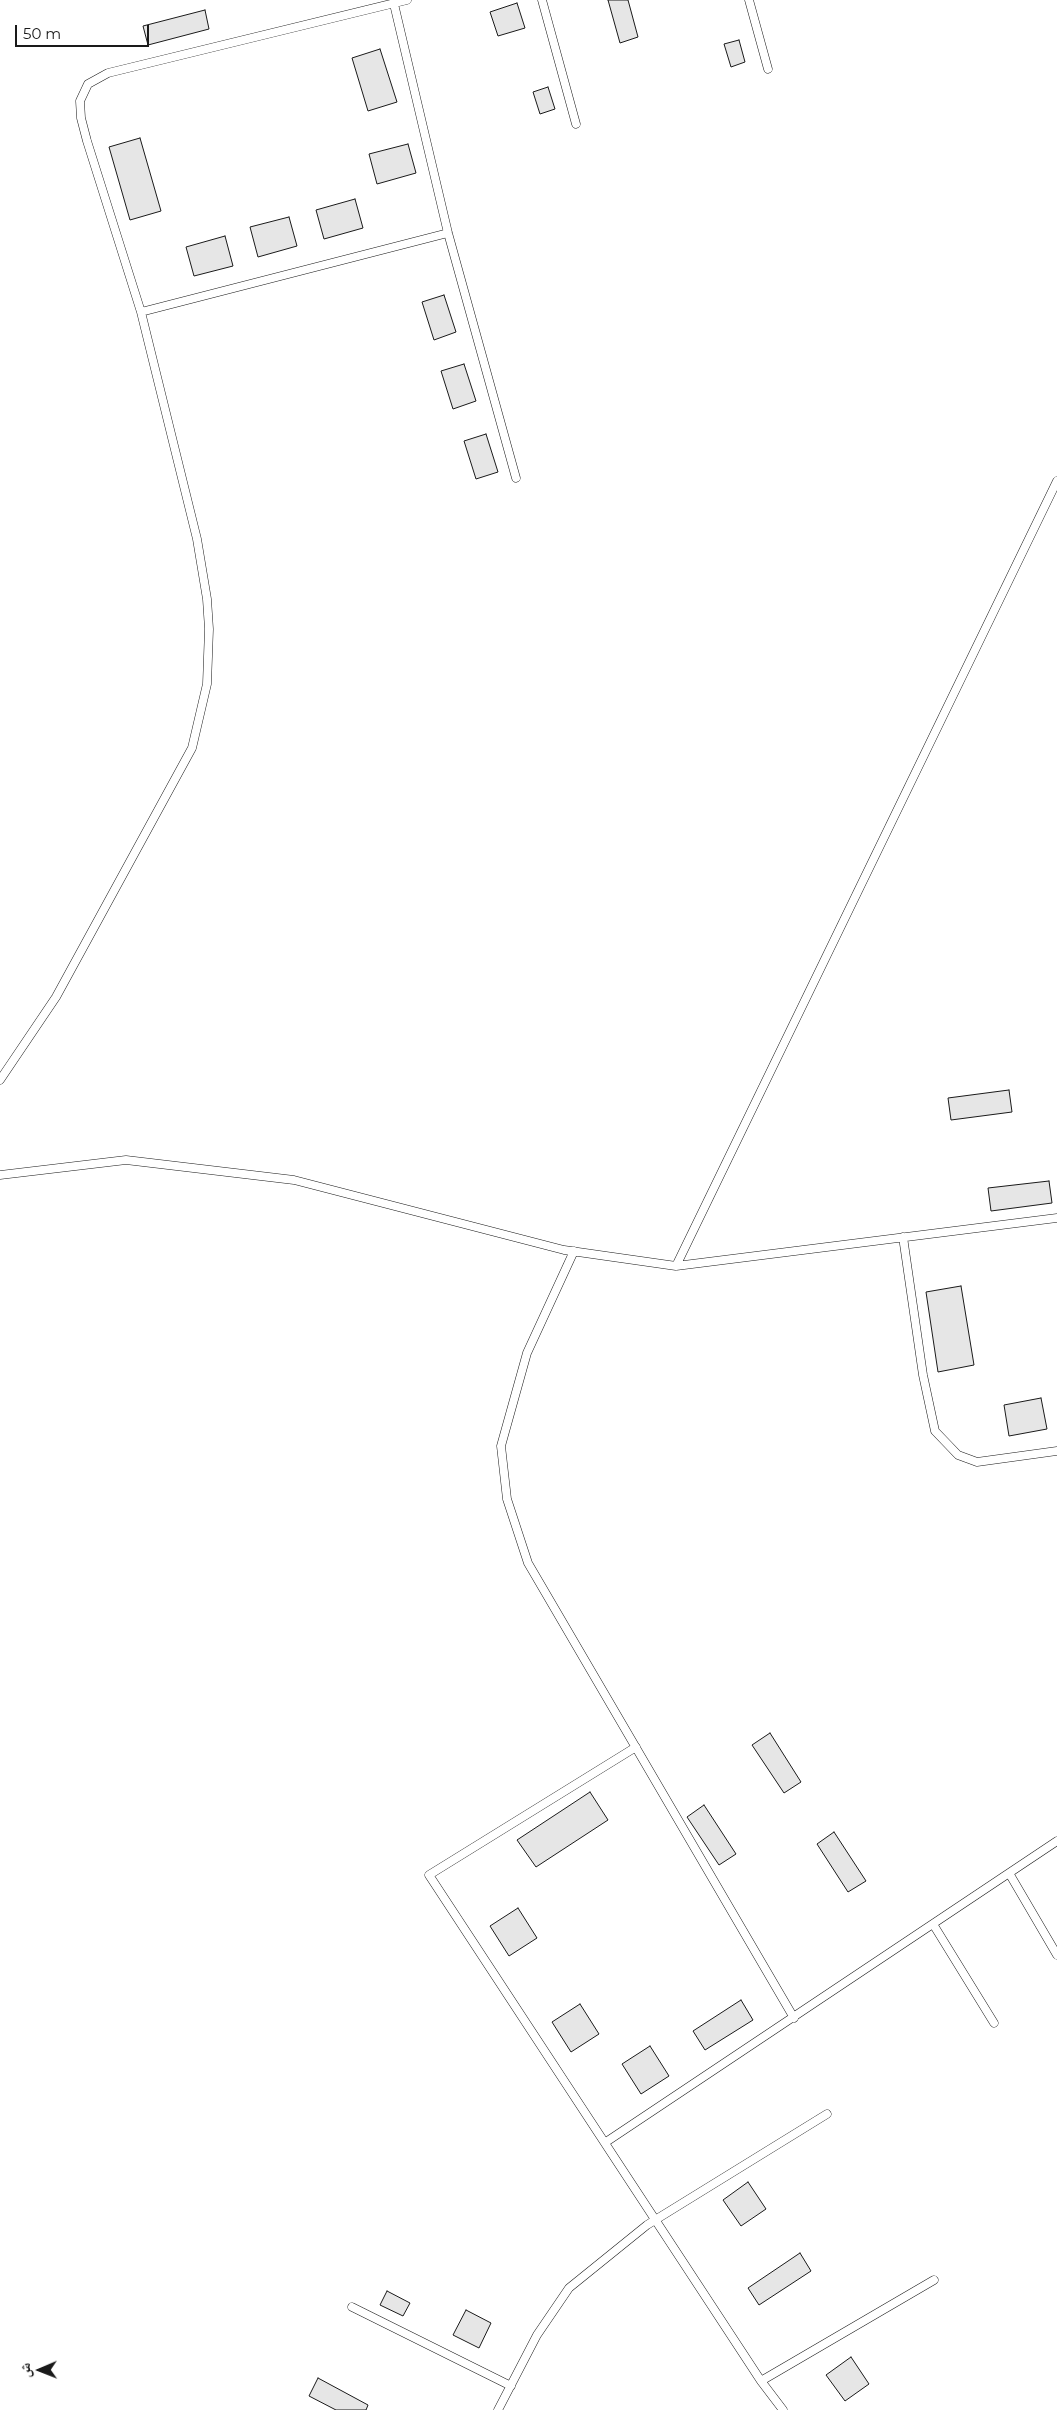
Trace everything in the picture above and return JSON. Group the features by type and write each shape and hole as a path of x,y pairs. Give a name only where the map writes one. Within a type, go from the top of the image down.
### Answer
{"lane":[{"path":"0,1080 56,997 192,748 207,684 209,629 202,566 141,312 81,118 80,101 88,84 108,74 407,0"},
{"path":"542,0 576,124"},
{"path":"749,0 768,69"},
{"path":"394,4 448,233 516,478"},
{"path":"141,312 448,233"},
{"path":"676,1266 1057,481"},
{"path":"0,1175 126,1160 294,1180 574,1251 676,1266 1057,1218"},
{"path":"903,1237 923,1374 935,1432 958,1455 977,1462 1057,1451"},
{"path":"574,1251 527,1353 501,1446 507,1499 528,1563 794,2018"},
{"path":"636,1747 429,1875 657,2219 761,2380 783,2410"},
{"path":"606,2142 1057,1841"},
{"path":"1009,1873 1057,1955"},
{"path":"933,1924 994,2023"},
{"path":"498,2410 537,2335 569,2288 657,2219 827,2114"},
{"path":"761,2380 934,2280"},
{"path":"352,2307 511,2386"}],"building":[{"path":"608,0 628,0 638,37 620,43"},
{"path":"517,3 525,28 498,36 490,12"},
{"path":"205,10 209,29 148,45 143,26"},
{"path":"739,40 745,62 731,67 724,44"},
{"path":"380,49 397,102 368,111 352,58"},
{"path":"548,87 555,109 540,114 533,92"},
{"path":"140,138 161,211 130,220 109,147"},
{"path":"408,144 416,173 377,184 369,154"},
{"path":"355,199 363,228 324,239 316,210"},
{"path":"289,217 297,246 258,257 250,227"},
{"path":"225,236 233,266 194,276 186,247"},
{"path":"444,295 456,332 434,340 422,302"},
{"path":"464,364 476,401 453,409 441,371"},
{"path":"486,434 498,472 476,479 464,441"},
{"path":"1009,1090 1012,1112 951,1120 948,1098"},
{"path":"1049,1181 1052,1203 991,1211 988,1188"},
{"path":"961,1286 974,1365 938,1372 926,1292"},
{"path":"1041,1398 1047,1429 1009,1436 1004,1405"},
{"path":"770,1733 801,1782 784,1793 752,1745"},
{"path":"590,1792 608,1820 536,1867 517,1840"},
{"path":"704,1805 736,1854 719,1865 687,1817"},
{"path":"834,1832 866,1881 848,1892 817,1844"},
{"path":"518,1908 537,1938 509,1956 490,1926"},
{"path":"741,2000 753,2020 705,2050 693,2031"},
{"path":"580,2004 599,2034 571,2052 552,2022"},
{"path":"650,2046 669,2076 641,2094 622,2064"},
{"path":"748,2182 766,2209 741,2226 723,2200"},
{"path":"800,2253 811,2271 759,2305 748,2288"},
{"path":"387,2291 410,2303 403,2316 380,2305"},
{"path":"466,2310 491,2323 479,2348 453,2335"},
{"path":"851,2357 869,2384 845,2401 826,2375"},
{"path":"318,2378 368,2405 366,2410 336,2410 309,2396"}]}
